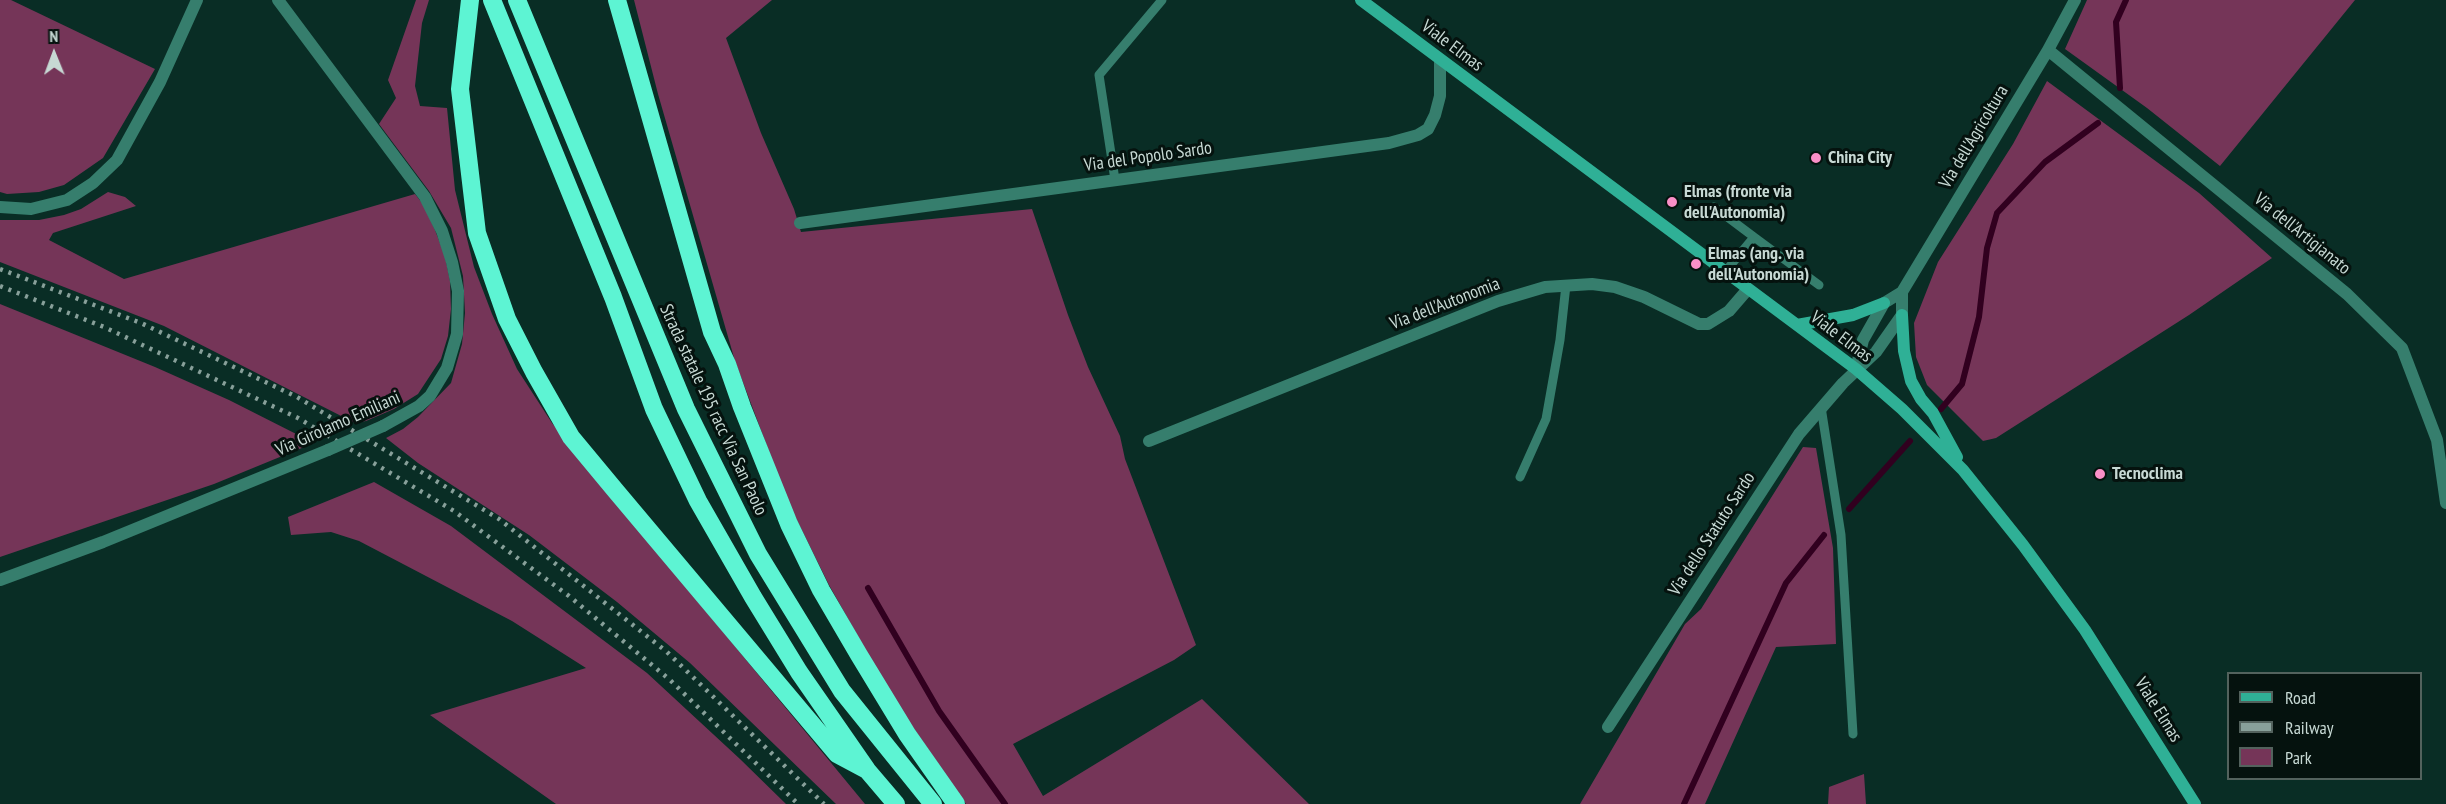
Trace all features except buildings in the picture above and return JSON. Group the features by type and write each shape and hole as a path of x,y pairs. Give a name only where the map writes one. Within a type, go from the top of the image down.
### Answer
{"highway":[{"path":"470,0 460,89 477,233 507,319 534,372 571,437 615,490 837,754 867,770"},
{"path":"492,0 613,297 654,409 698,501 799,672 867,770 896,804"},
{"path":"617,0 712,332 727,364 789,524 821,590 859,656 907,734 956,804"},
{"name":"Strada statale 195 racc Via San Paolo","path":"518,1 686,409 758,554 842,691 933,804"}],"main road":[{"name":"Viale Elmas","path":"1361,0 1856,369 1902,409 1964,472 2024,545 2085,630 2196,804"},
{"path":"1797,325 1853,315 1884,303"},
{"path":"1902,315 1904,351 1911,381 1921,399 1933,413 1964,472"}],"street":[{"path":"0,207 31,209 67,200 93,183 117,160 160,82 197,0"},
{"name":"Via Girolamo Emiliani","path":"0,580 102,542 383,426 419,406 430,396 447,368 457,334 458,291 453,262 442,231 425,197 278,0"},
{"name":"Via dell'Agricoltura","path":"1856,369 1863,340 1884,303 1902,292 2048,50 2075,0"},
{"name":"Via dell'Artigianato","path":"2048,50 2347,294 2402,348 2437,440 2446,503"},
{"name":"Via del Popolo Sardo","path":"800,223 1389,143 1418,135 1428,129 1440,96 1440,60"},
{"name":"Via dell'Autonomia","path":"1149,441 1498,302 1545,287 1592,284 1615,286 1644,297 1699,324 1708,324 1717,320 1748,289"},
{"path":"1856,369 1876,352 1902,315 1902,292"},
{"name":"Via dello Statuto Sardo","path":"1608,727 1799,434 1856,369"}],"lane":[{"path":"1115,180 1099,75 1162,0"},
{"path":"1714,207 1819,285"},
{"path":"1725,272 1754,237"},
{"path":"1520,477 1546,419 1560,340 1566,285"},
{"path":"1821,407 1841,535 1853,734"}],"green space":[{"path":"0,0 11,0 155,69 103,158 64,185 39,192 7,194 0,192"},
{"path":"416,0 429,0 422,23 415,86 420,106 447,108 455,190 474,267 517,369 552,423 591,472 865,804 836,804 690,663 617,602 529,535 418,463 386,438 403,429 418,417 451,383 462,344 465,313 463,276 451,228 429,191 379,124 396,98 388,80"},
{"path":"634,0 772,0 726,38 801,232 1032,209 1068,315 1088,367 1120,436 1125,459 1196,645 1174,660 1013,744 1043,796 1202,699 1309,804 966,804 906,717 877,670 829,585 788,502 735,361 658,94"},
{"path":"2087,0 2355,0 2220,166 2147,108 2065,49"},
{"path":"2047,81 2199,193 2272,258 2189,315 1996,438 1983,441 1927,385 1916,357 1914,323 1938,262 2013,144"},
{"path":"108,192 125,197 136,206 53,233 49,240 124,279 415,194 423,204 435,230 445,256 450,281 451,309 448,336 441,359 418,394 394,409 366,421 355,423 164,326 0,262 0,220 39,220 64,215 81,209"},
{"path":"0,304 155,367 229,400 314,443 214,484 0,557"},
{"path":"1803,447 1816,448 1833,548 1836,644 1776,647 1705,804 1580,804 1685,624 1701,609"},
{"path":"374,482 451,526 647,673 786,804 556,804 430,715 586,668 512,621 359,541 331,532 291,535 288,517"},
{"path":"1864,774 1866,804 1828,804 1829,787"}],"waterway":[{"path":"2120,88 2116,22 2126,0"},
{"path":"1941,409 1962,384 1979,317 1987,248 1997,213 2045,162 2098,123"},
{"path":"1849,509 1910,441"},
{"path":"1684,804 1786,583 1824,535"},
{"path":"868,588 939,711 1005,804"}],"railway":[{"path":"0,269 141,323 297,397 499,519 667,652 824,804"},
{"path":"0,286 104,327 298,418 454,511 569,596 670,680 798,804"}],"place":[{"name":"China City","path":"1816,158"},
{"name":"Elmas (fronte via dell'Autonomia)","path":"1672,202"},
{"name":"Elmas (ang. via dell'Autonomia)","path":"1696,264"},
{"name":"Tecnoclima","path":"2100,474"}]}
